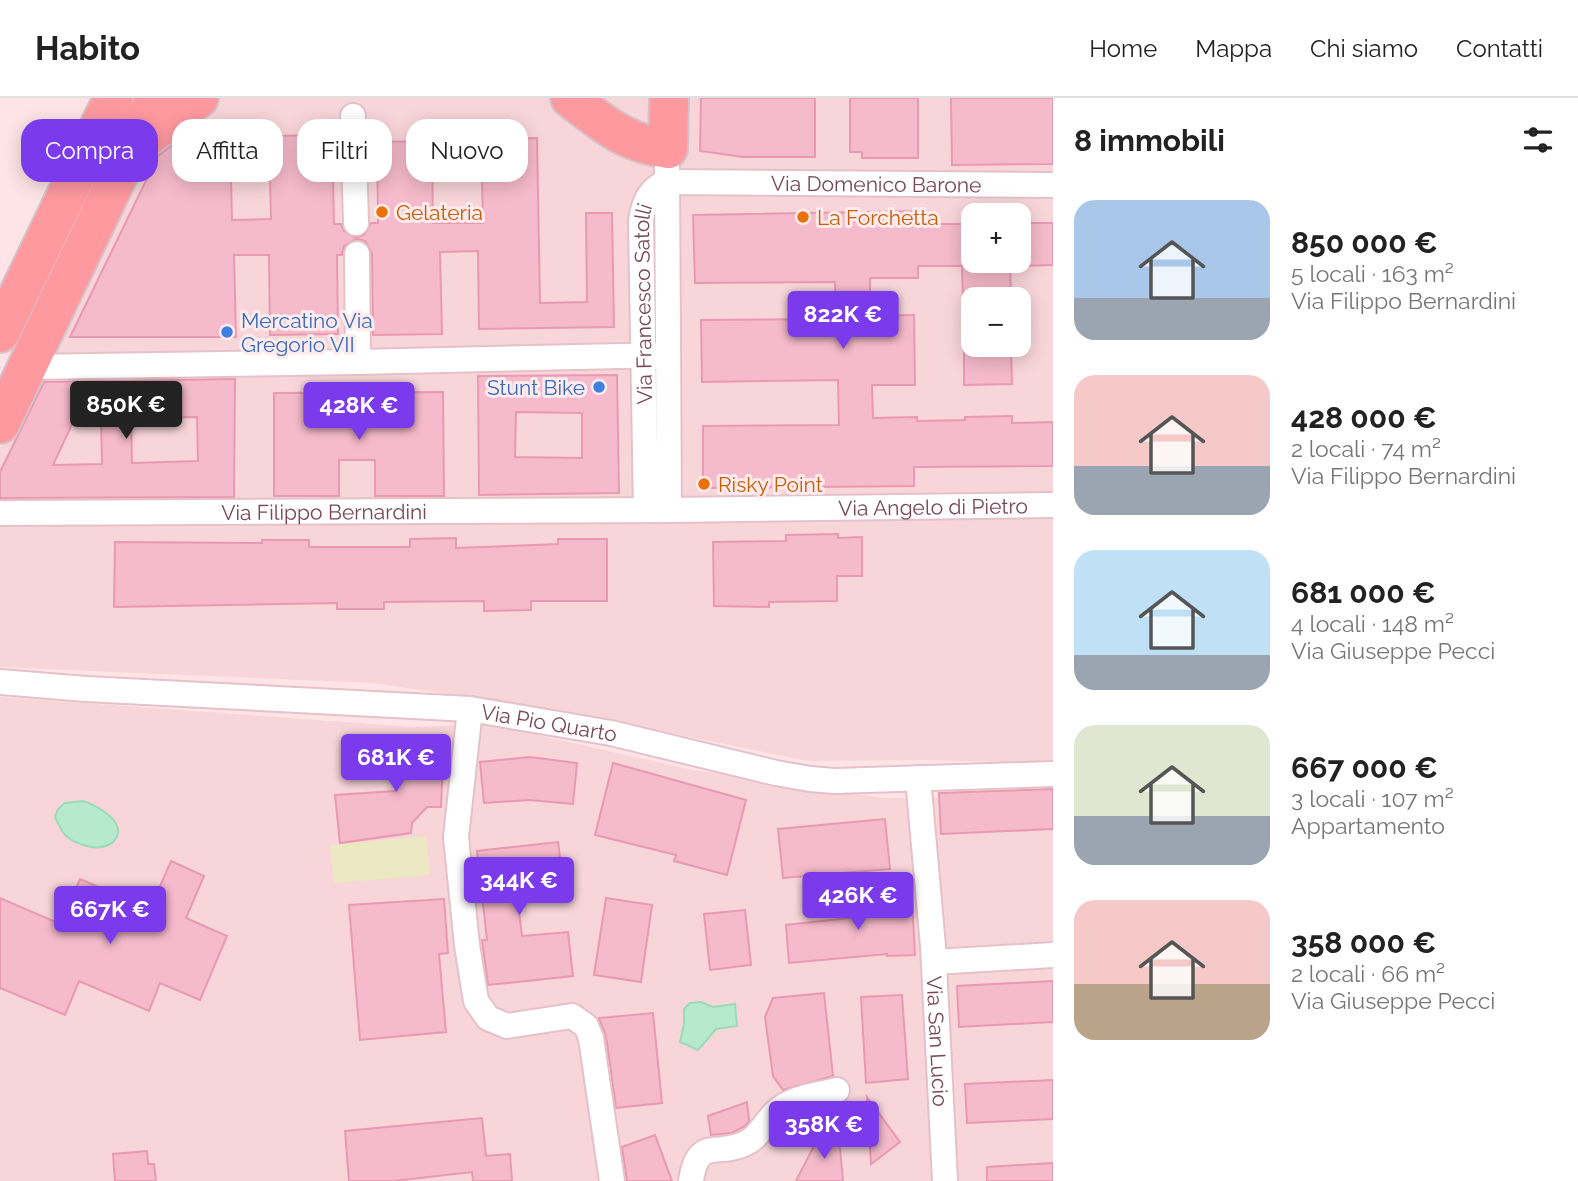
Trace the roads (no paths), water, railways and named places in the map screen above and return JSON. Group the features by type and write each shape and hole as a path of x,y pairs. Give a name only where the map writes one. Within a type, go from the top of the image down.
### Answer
{"main road":[{"path":"145,119 155,98"},
{"path":"158,128 199,98"},
{"path":"570,98 621,136 637,143 667,165"},
{"path":"667,165 669,98"},
{"path":"0,333 101,109"},
{"path":"0,424 116,182"}],"street":[{"path":"353,116 356,223"},
{"name":"Via Domenico Barone","path":"667,165 698,183 1053,185"},
{"name":"Via Francesco Satolli","path":"658,510 656,355 667,165"},
{"path":"357,254 358,362"},
{"path":"28,367 656,355"},
{"name":"Via Angelo di Pietro","path":"658,510 1053,505"},
{"name":"Via Filippo Bernardini","path":"0,513 658,510"},
{"name":"Via Pio Quarto","path":"0,682 470,709 611,733 810,779 835,781 1053,774"},
{"path":"470,709 456,837 476,1001 488,1018 507,1026 572,1016 586,1026 591,1038 612,1181"},
{"name":"Via San Lucio","path":"918,778 934,962 945,1181"},
{"path":"934,962 1053,955"},
{"path":"691,1181 693,1165 702,1153 745,1144 783,1106 837,1090"}],"place":[{"name":"Gelateria","path":"382,212"},
{"name":"La Forchetta","path":"803,217"},
{"name":"Mercatino Via Gregorio VII","path":"227,332"},
{"name":"Stunt Bike","path":"599,387"},
{"name":"Risky Point","path":"704,484"}]}
